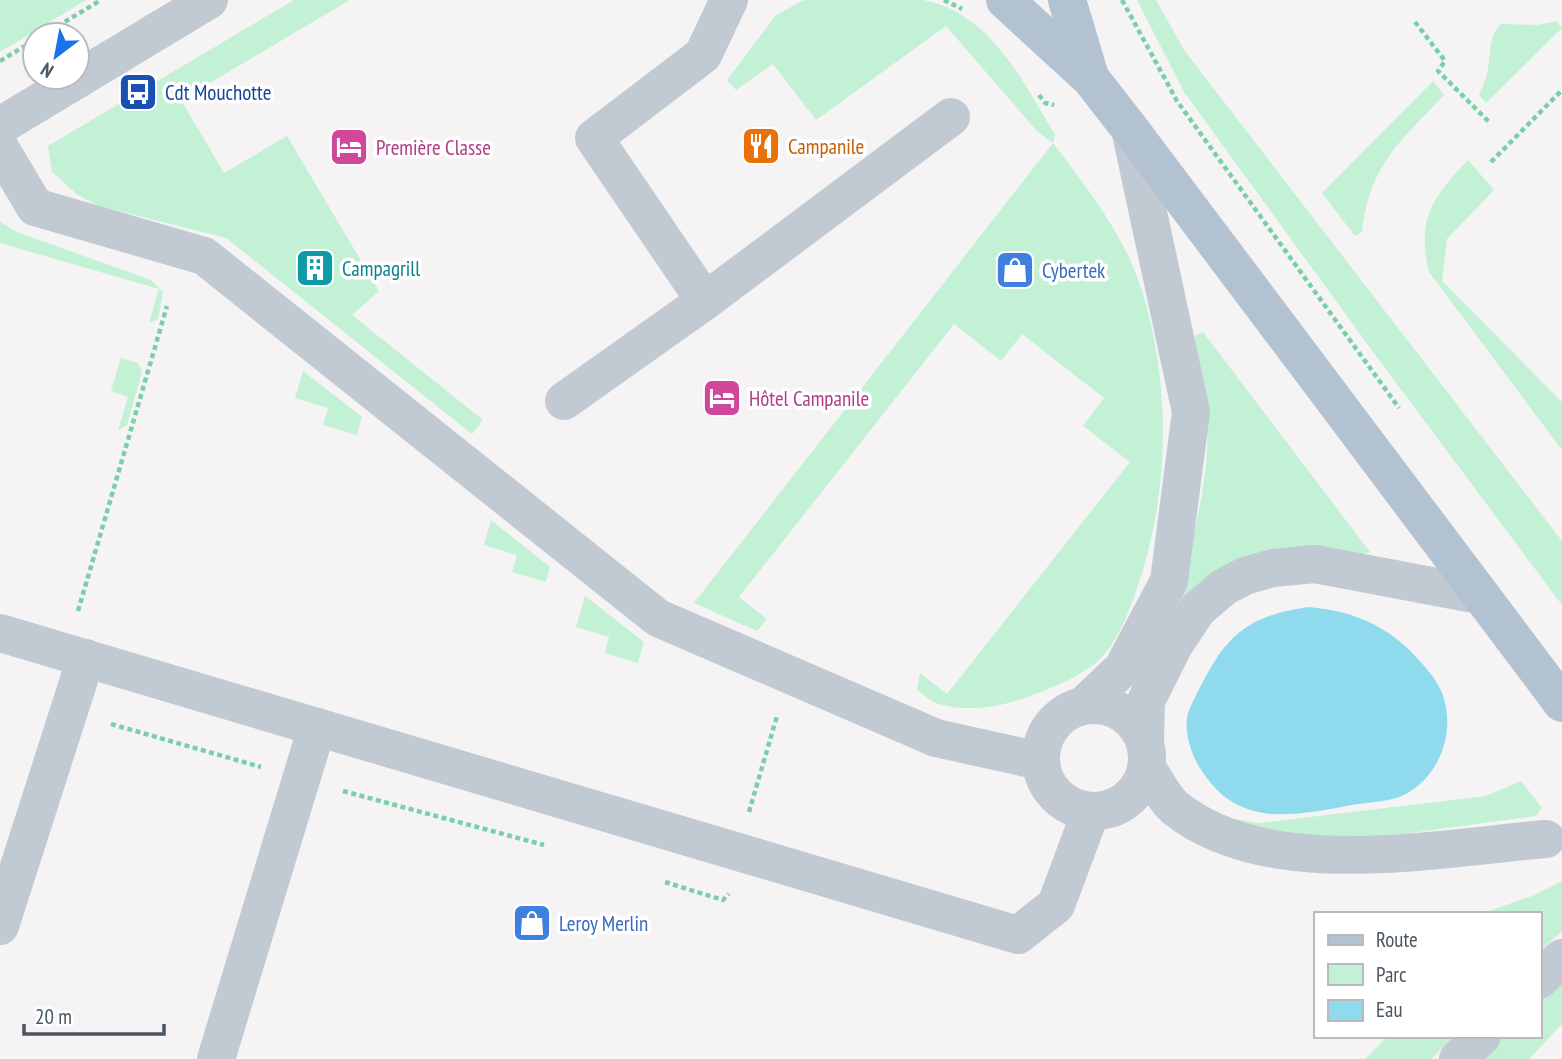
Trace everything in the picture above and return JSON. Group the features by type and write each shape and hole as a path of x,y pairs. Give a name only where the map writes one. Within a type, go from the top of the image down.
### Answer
{"main road":[{"path":"1005,0 1091,79 1562,703"},
{"path":"1067,0 1091,79"}],"street":[{"path":"0,126 209,0"},
{"path":"705,301 594,138 703,55 729,0"},
{"path":"565,401 705,301 951,117"},
{"path":"1130,129 1191,412 1169,581 1123,668 1084,705 1057,719 1047,731 1040,761 1051,790 1062,801 1091,811 1107,810 1132,795 1146,755 1146,701 1174,645 1198,609 1224,587 1245,576 1273,568 1315,564 1479,595"},
{"path":"0,148 35,207 204,256 659,618 936,738 1040,761"},
{"path":"0,634 1018,935 1056,905 1091,811"},
{"path":"0,926 86,658"},
{"path":"1084,705 1100,704 1115,708 1128,717 1172,805 1206,828 1240,842 1286,852 1329,857 1546,839"},
{"path":"216,1059 317,727"},
{"path":"1541,978 1562,958"},
{"path":"1458,1059 1480,1038"}],"path":[{"path":"66,21 101,0"},
{"path":"1122,0 1177,101 1403,414"},
{"path":"1415,22 1445,61 1438,71 1489,122"},
{"path":"0,61 21,48"},
{"path":"1491,162 1562,90"},
{"path":"723,900 789,675"}],"green space":[{"path":"0,0 86,0 51,21 21,21 21,39 0,52"},
{"path":"294,0 350,0 181,100 224,173 287,136 379,291 352,315 483,420 472,434 226,238 99,206 78,195 52,172 48,146"},
{"path":"804,0 923,0 947,7 968,19 986,34 1017,73 1055,135 1053,143 1037,131 946,26 816,120 773,64 736,90 727,80 776,15"},
{"path":"1137,0 1156,0 1184,50 1562,541 1562,605 1184,92"},
{"path":"1557,21 1562,28 1486,103 1479,95 1486,76 1492,41 1501,24 1537,25"},
{"path":"1433,81 1444,95 1401,141 1380,171 1366,209 1362,232 1355,236 1322,193"},
{"path":"1053,143 1103,212 1124,248 1141,288 1158,363 1163,440 1155,517 1136,591 1122,626 1108,650 1087,669 1069,679 1033,695 998,705 950,707 936,703 917,690 920,673 947,694 1130,462 1083,426 1104,398 1022,334 1001,361 954,324 739,597 767,619 757,631 694,603"},
{"path":"1468,160 1494,190 1447,239 1442,281 1562,402 1562,450 1429,272 1425,237 1430,210 1445,186"},
{"path":"0,222 17,232 151,280 163,292 158,319 149,323 159,289 0,243"},
{"path":"1203,332 1370,552 1181,607 1174,601 1194,534 1206,465 1206,417 1194,336"},
{"path":"121,358 138,363 142,372 127,425 118,430 128,397 111,391"},
{"path":"303,371 362,417 357,435 323,425 328,408 295,398"},
{"path":"491,520 550,567 546,582 512,572 517,555 484,545"},
{"path":"585,596 644,642 638,663 605,653 609,637 576,627"},
{"path":"1521,781 1542,808 1536,816 1403,834 1295,838 1232,819 1260,823 1486,796"},
{"path":"1562,881 1562,931 1541,951 1541,912 1486,912 1535,895"},
{"path":"1562,981 1562,1024 1529,1059 1481,1059 1501,1038 1541,1038 1541,997 1552,985"},
{"path":"1386,1038 1452,1038 1431,1059 1365,1059"}],"water":[{"path":"1309,607 1364,620 1379,627 1407,648 1433,677 1442,692 1446,708 1445,742 1430,773 1418,785 1398,797 1305,813 1264,813 1244,808 1227,798 1211,783 1196,761 1188,736 1187,716 1210,668 1233,638 1263,618"}],"place":[{"name":"Cdt Mouchotte","path":"138,92"},
{"name":"Campanile","path":"761,146"},
{"name":"Première Classe","path":"349,147"},
{"name":"Campagrill","path":"315,268"},
{"name":"Cybertek","path":"1015,270"},
{"name":"Hôtel Campanile","path":"722,398"},
{"name":"Leroy Merlin","path":"532,923"}]}
